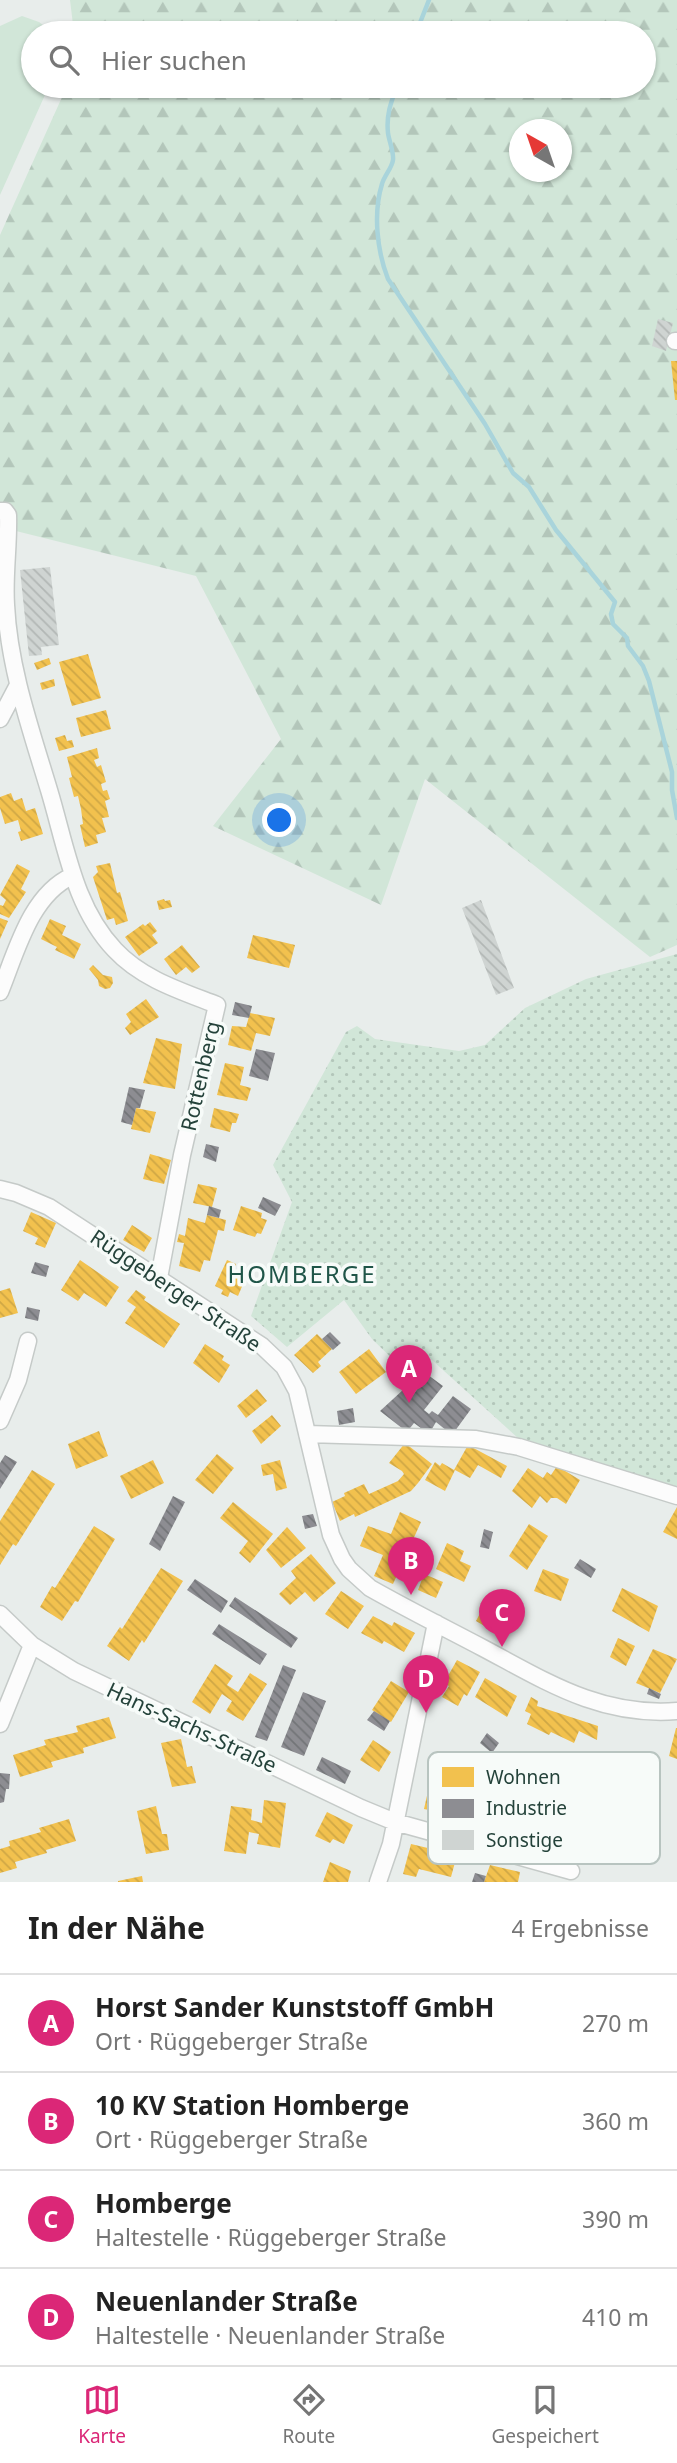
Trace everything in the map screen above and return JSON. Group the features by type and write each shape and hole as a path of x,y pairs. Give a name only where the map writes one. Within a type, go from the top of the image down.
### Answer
{"street":[{"path":"0,511 5,511 8,515 6,606 18,685 65,842 72,876 62,881 40,903 24,932 0,992"},
{"path":"0,719 18,685"},
{"name":"Rottenberg","path":"72,876 99,930 117,952 166,986 217,1005 182,1155 159,1278"},
{"name":"Rüggeberger Straße","path":"0,1189 49,1207 262,1346 284,1367 297,1391 327,1524 342,1559 370,1588 577,1697 601,1705 637,1711 677,1712"},
{"path":"0,1421 18,1380 28,1341"},
{"path":"307,1434 487,1441 545,1454 677,1496"},
{"name":"Hans-Sachs-Straße","path":"0,1614 32,1645 74,1671 395,1822 428,1831"},
{"path":"378,1882 395,1822 436,1623"},
{"path":"0,1724 32,1645"},
{"name":"Hans-Sachs-Straße","path":"546,1864 571,1871"}],"green space":[{"path":"70,0 677,0 677,945 650,957 425,779 381,905 213,826 281,739 196,576 0,527 0,235 62,98 656,98 656,21 73,21"},
{"path":"22,16 36,21 21,21 21,98 44,98 0,195 0,26"},
{"path":"677,954 677,1490 519,1439 422,1351 404,1370 372,1339 344,1300 287,1347 251,1316 292,1202 273,1165 346,1032 357,1026 375,1039 459,1051 485,1045 525,1008 586,979"}],"building: Wohnen":[{"path":"671,361 677,361 677,400 675,400"},
{"path":"88,654 101,698 72,706 59,662"},
{"path":"49,658 51,664 37,670 34,663"},
{"path":"54,679 55,686 42,690 40,683"},
{"path":"106,710 111,729 81,737 76,718"},
{"path":"65,735 67,741 72,740 74,747 59,751 55,738"},
{"path":"97,748 99,758 94,760 97,767 101,765 106,782 101,784 110,799 105,801 109,817 102,818 106,832 96,835 98,843 85,847 80,825 83,824 81,809 78,796 74,797 67,757"},
{"path":"11,793 14,801 22,798 26,811 35,808 43,834 21,841 18,820 5,824 0,797"},
{"path":"110,863 117,893 120,892 128,921 116,925 114,918 107,920 93,877 98,872 96,866"},
{"path":"17,864 30,871 21,889 26,892 9,918 0,914 0,905 3,906 6,900 0,895"},
{"path":"170,900 172,907 159,910 157,901"},
{"path":"0,918 8,921 0,939"},
{"path":"50,919 66,926 62,935 81,944 74,959 55,950 57,947 41,939"},
{"path":"150,922 157,931 152,935 158,943 139,956 125,937"},
{"path":"253,935 295,945 289,968 247,958"},
{"path":"182,945 200,967 192,973 186,967 176,975 164,959"},
{"path":"93,965 103,975 112,977 110,988 99,986 98,980 89,969"},
{"path":"146,999 159,1017 130,1035 125,1028 131,1022 126,1014"},
{"path":"250,1013 275,1018 270,1036 256,1033 251,1051 228,1045 232,1026 246,1027"},
{"path":"156,1038 182,1044 175,1089 143,1083"},
{"path":"225,1063 244,1067 240,1085 251,1088 247,1101 217,1095"},
{"path":"136,1108 156,1112 150,1133 131,1129"},
{"path":"214,1108 239,1114 236,1123 232,1123 230,1132 210,1127"},
{"path":"150,1154 171,1160 164,1184 143,1179"},
{"path":"198,1184 217,1188 212,1207 193,1203"},
{"path":"241,1206 262,1213 261,1218 267,1220 261,1234 257,1233 255,1237 233,1230"},
{"path":"31,1212 56,1223 45,1248 35,1244 38,1238 23,1231"},
{"path":"207,1215 226,1220 224,1231 218,1230 210,1261 204,1260 200,1272 179,1266 184,1243 177,1242 179,1234 185,1236 188,1218 205,1223"},
{"path":"132,1225 152,1238 144,1252 123,1240"},
{"path":"80,1260 119,1287 106,1307 84,1293 78,1301 61,1290"},
{"path":"227,1260 236,1264 233,1272 246,1277 238,1296 230,1292 228,1297 221,1294 223,1290 215,1286"},
{"path":"10,1288 18,1313 0,1318 0,1291"},
{"path":"136,1290 146,1297 144,1300 180,1324 164,1348 125,1323 136,1307 127,1301"},
{"path":"317,1334 332,1349 318,1362 321,1366 313,1373 294,1355"},
{"path":"205,1344 224,1356 222,1360 230,1365 219,1383 193,1363"},
{"path":"369,1349 386,1372 356,1394 339,1372"},
{"path":"257,1389 267,1401 246,1418 237,1406"},
{"path":"272,1415 281,1426 261,1444 252,1431"},
{"path":"99,1431 108,1456 76,1469 68,1444"},
{"path":"405,1443 432,1464 418,1483 411,1491 355,1517 354,1514 340,1521 332,1502 345,1496 344,1493 364,1484 369,1494 398,1481 404,1474 389,1463"},
{"path":"468,1445 507,1466 501,1478 478,1465 470,1478 455,1470 445,1491 425,1480 435,1462 454,1470"},
{"path":"217,1454 234,1468 213,1494 195,1480"},
{"path":"153,1460 164,1483 131,1499 120,1476"},
{"path":"280,1460 287,1488 276,1491 273,1474 263,1476 261,1465"},
{"path":"557,1466 580,1480 566,1504 557,1498 551,1498 547,1503 540,1496 532,1508 512,1491 528,1468 543,1478 547,1472 551,1475"},
{"path":"32,1470 55,1484 16,1546 13,1544 0,1565 0,1521"},
{"path":"233,1502 273,1534 250,1563 239,1553 248,1541 220,1518"},
{"path":"677,1507 677,1539 663,1532"},
{"path":"400,1512 421,1522 393,1584 374,1576 383,1555 360,1546 368,1526 391,1534"},
{"path":"529,1524 548,1536 527,1570 509,1556"},
{"path":"94,1526 115,1539 78,1602 75,1601 62,1621 40,1607"},
{"path":"287,1527 306,1548 281,1568 266,1550"},
{"path":"447,1543 464,1551 460,1561 471,1566 464,1582 436,1569"},
{"path":"311,1554 336,1583 314,1602 305,1592 290,1605 279,1594 296,1578 291,1571"},
{"path":"161,1568 183,1581 144,1643 142,1640 129,1661 107,1646 120,1627 122,1629"},
{"path":"543,1569 569,1579 561,1601 534,1591"},
{"path":"424,1574 443,1582 436,1598 418,1590"},
{"path":"622,1588 658,1606 649,1632 612,1611"},
{"path":"341,1591 364,1606 348,1629 325,1614"},
{"path":"486,1602 509,1615 500,1635 476,1621"},
{"path":"373,1616 392,1626 394,1622 415,1633 404,1652 361,1633"},
{"path":"618,1638 635,1646 626,1666 610,1657"},
{"path":"653,1649 677,1659 660,1693 636,1683"},
{"path":"457,1660 480,1672 467,1696 464,1694 458,1706 442,1697 449,1686 444,1683"},
{"path":"215,1664 233,1676 227,1685 238,1692 250,1673 267,1684 243,1721 226,1711 232,1701 222,1694 210,1714 192,1702"},
{"path":"485,1678 517,1696 507,1717 475,1697"},
{"path":"391,1681 409,1692 391,1722 372,1710"},
{"path":"531,1697 538,1701 537,1706 598,1726 597,1740 579,1731 574,1743 527,1724 531,1714 525,1711"},
{"path":"109,1717 116,1738 83,1748 84,1753 51,1762 53,1767 20,1777 13,1755 46,1745 44,1740 78,1732 76,1726"},
{"path":"677,1728 677,1759 669,1756"},
{"path":"181,1739 187,1767 192,1766 196,1783 172,1787 161,1743"},
{"path":"373,1740 391,1752 379,1772 360,1760"},
{"path":"428,1791 428,1810 424,1809"},
{"path":"264,1800 286,1803 280,1848 257,1844 259,1834 249,1832 246,1854 224,1851 231,1806 252,1809 251,1820 262,1823"},
{"path":"156,1806 162,1834 167,1834 169,1850 146,1854 137,1811"},
{"path":"327,1812 353,1825 344,1844 333,1839 330,1843 315,1836"},
{"path":"69,1819 76,1841 15,1862 17,1868 0,1873 0,1849 10,1846 9,1841 41,1832 39,1828"},
{"path":"411,1844 428,1848 428,1864 455,1864 451,1877 419,1869 416,1877 403,1874"},
{"path":"330,1862 351,1871 348,1882 323,1882"},
{"path":"490,1865 520,1872 518,1882 484,1882"},
{"path":"142,1876 143,1882 118,1882 118,1881"}],"building: Industrie":[{"path":"235,1002 252,1006 249,1018 232,1015"},
{"path":"256,1049 275,1053 268,1081 249,1076"},
{"path":"129,1087 145,1090 140,1108 136,1108 132,1125 121,1122"},
{"path":"206,1144 219,1147 216,1162 203,1157"},
{"path":"263,1197 281,1205 275,1216 258,1208"},
{"path":"209,1206 221,1210 219,1218 207,1215"},
{"path":"35,1262 49,1266 46,1277 31,1273"},
{"path":"27,1307 40,1310 38,1321 25,1318"},
{"path":"330,1332 341,1343 333,1350 322,1339"},
{"path":"428,1375 443,1386 424,1410 429,1414 432,1411 438,1415 453,1396 471,1409 452,1435 436,1422 429,1434 414,1423 407,1432 380,1411 404,1389 413,1395"},
{"path":"353,1408 355,1422 339,1425 337,1411"},
{"path":"5,1455 17,1462 0,1489 0,1463"},
{"path":"173,1496 185,1502 160,1551 149,1544"},
{"path":"313,1514 317,1526 305,1529 302,1516"},
{"path":"484,1529 493,1532 489,1549 480,1547"},
{"path":"580,1559 596,1569 591,1578 574,1568"},
{"path":"195,1579 228,1601 221,1613 187,1590"},
{"path":"235,1597 298,1638 291,1648 229,1606"},
{"path":"219,1624 267,1654 260,1665 212,1634"},
{"path":"283,1665 296,1670 267,1741 255,1737"},
{"path":"649,1688 661,1694 659,1699 647,1694"},
{"path":"303,1692 326,1701 304,1756 281,1747"},
{"path":"374,1711 390,1721 384,1731 367,1720"},
{"path":"487,1733 499,1743 491,1752 480,1743"},
{"path":"322,1757 351,1771 345,1784 316,1770"},
{"path":"0,1773 10,1774 9,1789 6,1789 4,1802 0,1803"},
{"path":"475,1873 486,1876 484,1882 472,1882"}],"building: Sonstige":[{"path":"658,319 673,323 666,351 652,346"},
{"path":"50,567 59,645 41,647 42,655 29,656 20,570"},
{"path":"481,900 514,988 496,995 462,908"}],"waterway":[{"path":"421,21 429,0"},
{"path":"393,98 388,133 393,160 379,195 377,219 381,256 388,279 485,424 513,473 529,487 556,530 615,602 611,614 613,624 627,638 628,646 643,666 649,681 672,772 677,818"}],"place":[{"name":"Horst Sander Kunststoff GmbH","path":"409,1403"},
{"name":"10 KV Station Homberge","path":"411,1595"},
{"name":"Homberge","path":"502,1647"},
{"name":"Neuenlander Straße","path":"426,1713"}],"district":[{"name":"HOMBERGE","path":"302,1273"}]}
